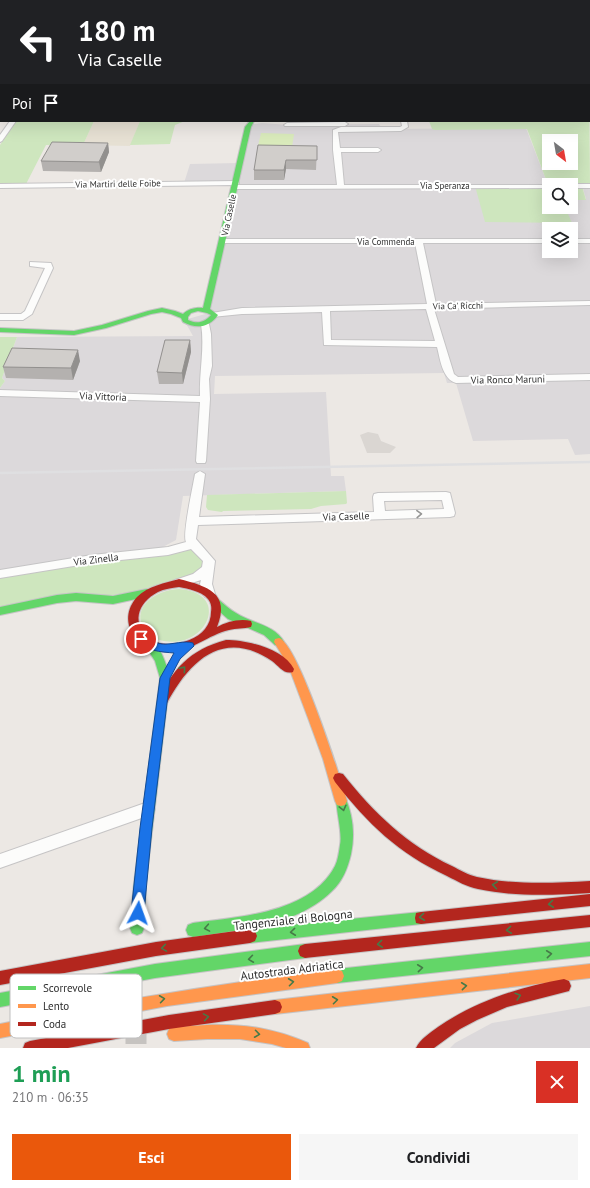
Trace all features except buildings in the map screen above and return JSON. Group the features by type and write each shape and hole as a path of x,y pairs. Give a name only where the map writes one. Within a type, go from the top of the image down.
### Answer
{"main road":[{"name":"Via Caselle","path":"206,310 248,127 251,122"},
{"path":"0,330 21,332 80,332 116,324 150,312 162,310 173,312 206,310 215,315 213,320 205,324 197,325 188,323 185,321 184,317 173,312"},
{"path":"184,317 193,311"},
{"path":"0,334 21,332"},
{"path":"0,611 30,603 60,598 78,597 112,600 130,598 168,584 179,583 196,586 231,615 247,624 265,630 275,637 283,646 290,658 334,770 348,837 344,859 340,870 325,890 304,905 258,919 184,932"},
{"path":"132,622 135,606 148,592"},
{"path":"208,635 216,624 218,611 212,598"},
{"path":"112,600 124,610 141,639 149,644 160,648 174,649 189,646"},
{"path":"177,656 189,646 208,635 228,626 247,624"},
{"path":"162,702 175,680 188,663 212,649 233,643 252,645 270,652 280,658 302,687"},
{"path":"137,928 148,809 165,678 164,667 159,655 149,644"},
{"path":"165,678 170,666"},
{"path":"334,770 360,806 385,832 405,848 437,867 476,882 511,887 546,889 590,887"},
{"name":"Tangenziale di Bologna","path":"21,974 94,960 216,940 590,900"},
{"name":"Autostrada Adriatica","path":"139,974 280,954 590,921"},
{"path":"94,960 122,946"},
{"name":"Autostrada Adriatica","path":"142,1003 318,979 590,949"},
{"path":"142,1027 215,1015 590,971"},
{"name":"Tangenziale di Bologna","path":"0,978 10,976"},
{"path":"423,1048 432,1039 450,1026 469,1015 495,1004 547,989 576,985"},
{"name":"Autostrada Adriatica","path":"0,1000 10,998"},
{"name":"Autostrada Adriatica","path":"0,1031 10,1029"},
{"path":"168,1035 199,1031 229,1030 268,1036 295,1043 303,1048"},
{"path":"30,1048 78,1038"},
{"path":"124,1038 134,1039"}],"street":[{"path":"0,140 12,122"},
{"path":"341,186 335,133 338,130 404,128 406,126 404,122"},
{"path":"287,125 314,123 374,124 376,129"},
{"path":"336,150 378,150"},
{"name":"Via Martiri delle Foibe","path":"0,186 235,185"},
{"name":"Via Speranza","path":"235,185 542,186"},
{"path":"578,186 590,186"},
{"name":"Via Commenda","path":"223,241 542,241"},
{"path":"578,241 590,241"},
{"name":"Via Ronco Maruni","path":"419,242 430,307 450,375 456,380 590,377"},
{"path":"0,317 23,317 29,312 49,268 48,265 33,264"},
{"name":"Via Ca' Ricchi","path":"215,315 223,312 242,311 590,303"},
{"path":"326,309 327,343 440,344"},
{"path":"201,461 205,399 204,379 207,360 207,334 205,324"},
{"name":"Via Vittoria","path":"0,393 205,399"},
{"path":"200,474 190,539 192,545 209,561 206,584 212,598"},
{"name":"Via Caselle","path":"192,521 450,513 446,496 378,497 380,515"},
{"name":"Via Zinella","path":"0,574 92,559 168,551 192,545"},
{"path":"179,583 197,577 207,570"},
{"path":"0,861 148,809"}],"shaded area":[{"path":"94,122 140,122 130,146 83,145"},
{"path":"262,123 289,125 379,124 382,129 526,128 545,178 542,178 542,185 475,186 542,212 542,214 548,214 568,222 542,222 542,258 578,258 578,222 571,222 568,214 578,214 578,200 586,199 582,185 590,185 590,454 575,455 568,439 473,441 456,383 447,383 444,373 215,376 214,394 326,392 331,476 344,476 346,491 183,496 176,540 159,549 0,577 0,388 5,381 2,378 17,337 193,336 184,320 209,313 238,182 184,183 190,164 238,163 248,125"},
{"path":"368,432 378,434 381,441 396,447 390,453 367,453 360,435"},
{"path":"590,1006 590,1048 450,1048 455,1043 492,1023"}],"green space":[{"path":"15,122 94,122 83,145 46,145 25,186 0,186 0,145"},
{"path":"140,122 182,122 175,125 170,144 130,145"},
{"path":"429,122 589,122 590,185 582,186 586,200 578,200 578,178 545,178 542,170 578,170 578,134 542,134 542,169 527,129 432,129"},
{"path":"261,133 294,134 292,147 258,146"},
{"path":"542,185 542,214 568,214 572,222 485,222 475,186"},
{"path":"0,337 17,337 2,378 5,381 0,388"},
{"path":"346,491 346,504 321,506 311,509 222,512 208,510 206,507 207,495"},
{"path":"192,545 201,552 207,570 155,589 0,611 0,574"},
{"path":"179,589 195,593 205,600 209,609 208,620 202,629 192,637 179,641 164,641 157,639 143,627 140,615 142,609 149,600 157,595 165,591"}],"tunnel":[{"path":"136,1038 136,1048"}],"railway":[{"path":"0,473 590,462"}],"traffic: fast":[{"path":"206,310 248,127 251,122"},
{"path":"198,309 209,311 215,315 212,319 202,324 197,325 185,321 184,317 189,312 198,309"},
{"path":"0,330 74,333 104,327 150,312 162,310 173,312 184,317"},
{"path":"0,611 57,599 76,597 113,600 147,593"},
{"path":"215,602 232,616 268,632 279,642"},
{"path":"137,928 140,883 165,678 160,660 149,644"},
{"path":"193,930 239,923 289,911 311,900 329,886 341,867 347,843 346,822 341,801"},
{"path":"250,936 421,918"},
{"path":"337,976 590,949"},
{"path":"139,974 305,951"},
{"path":"0,1000 10,998"}],"traffic: slow":[{"path":"279,642 293,665 314,718 329,759 341,801"},
{"path":"275,1007 590,971"},
{"path":"142,1003 337,976"},
{"path":"0,1031 10,1029"},
{"path":"174,1034 223,1031 240,1032 272,1037 287,1041 303,1048"}],"traffic: jam":[{"path":"179,583 205,591 211,596 215,601 217,609 216,617 207,633 193,643 169,648 152,646 140,637 134,626 134,613 141,600 155,589 179,583"},
{"path":"208,635 228,626 247,624"},
{"path":"162,702 173,682 188,664 200,654 226,644 252,646 277,659 289,669"},
{"path":"339,778 363,807 388,832 416,854 467,879 491,886 519,888 548,889 590,887"},
{"path":"421,918 590,900"},
{"path":"305,951 590,921"},
{"path":"21,974 156,949 250,936"},
{"path":"0,978 10,976"},
{"path":"423,1048 455,1024 489,1006 525,994 564,986"},
{"path":"142,1027 275,1007"},
{"path":"30,1048 83,1038"}],"route":[{"path":"138,913 146,828 165,678 170,666 177,656 189,646 174,649 160,648 141,639"}]}
